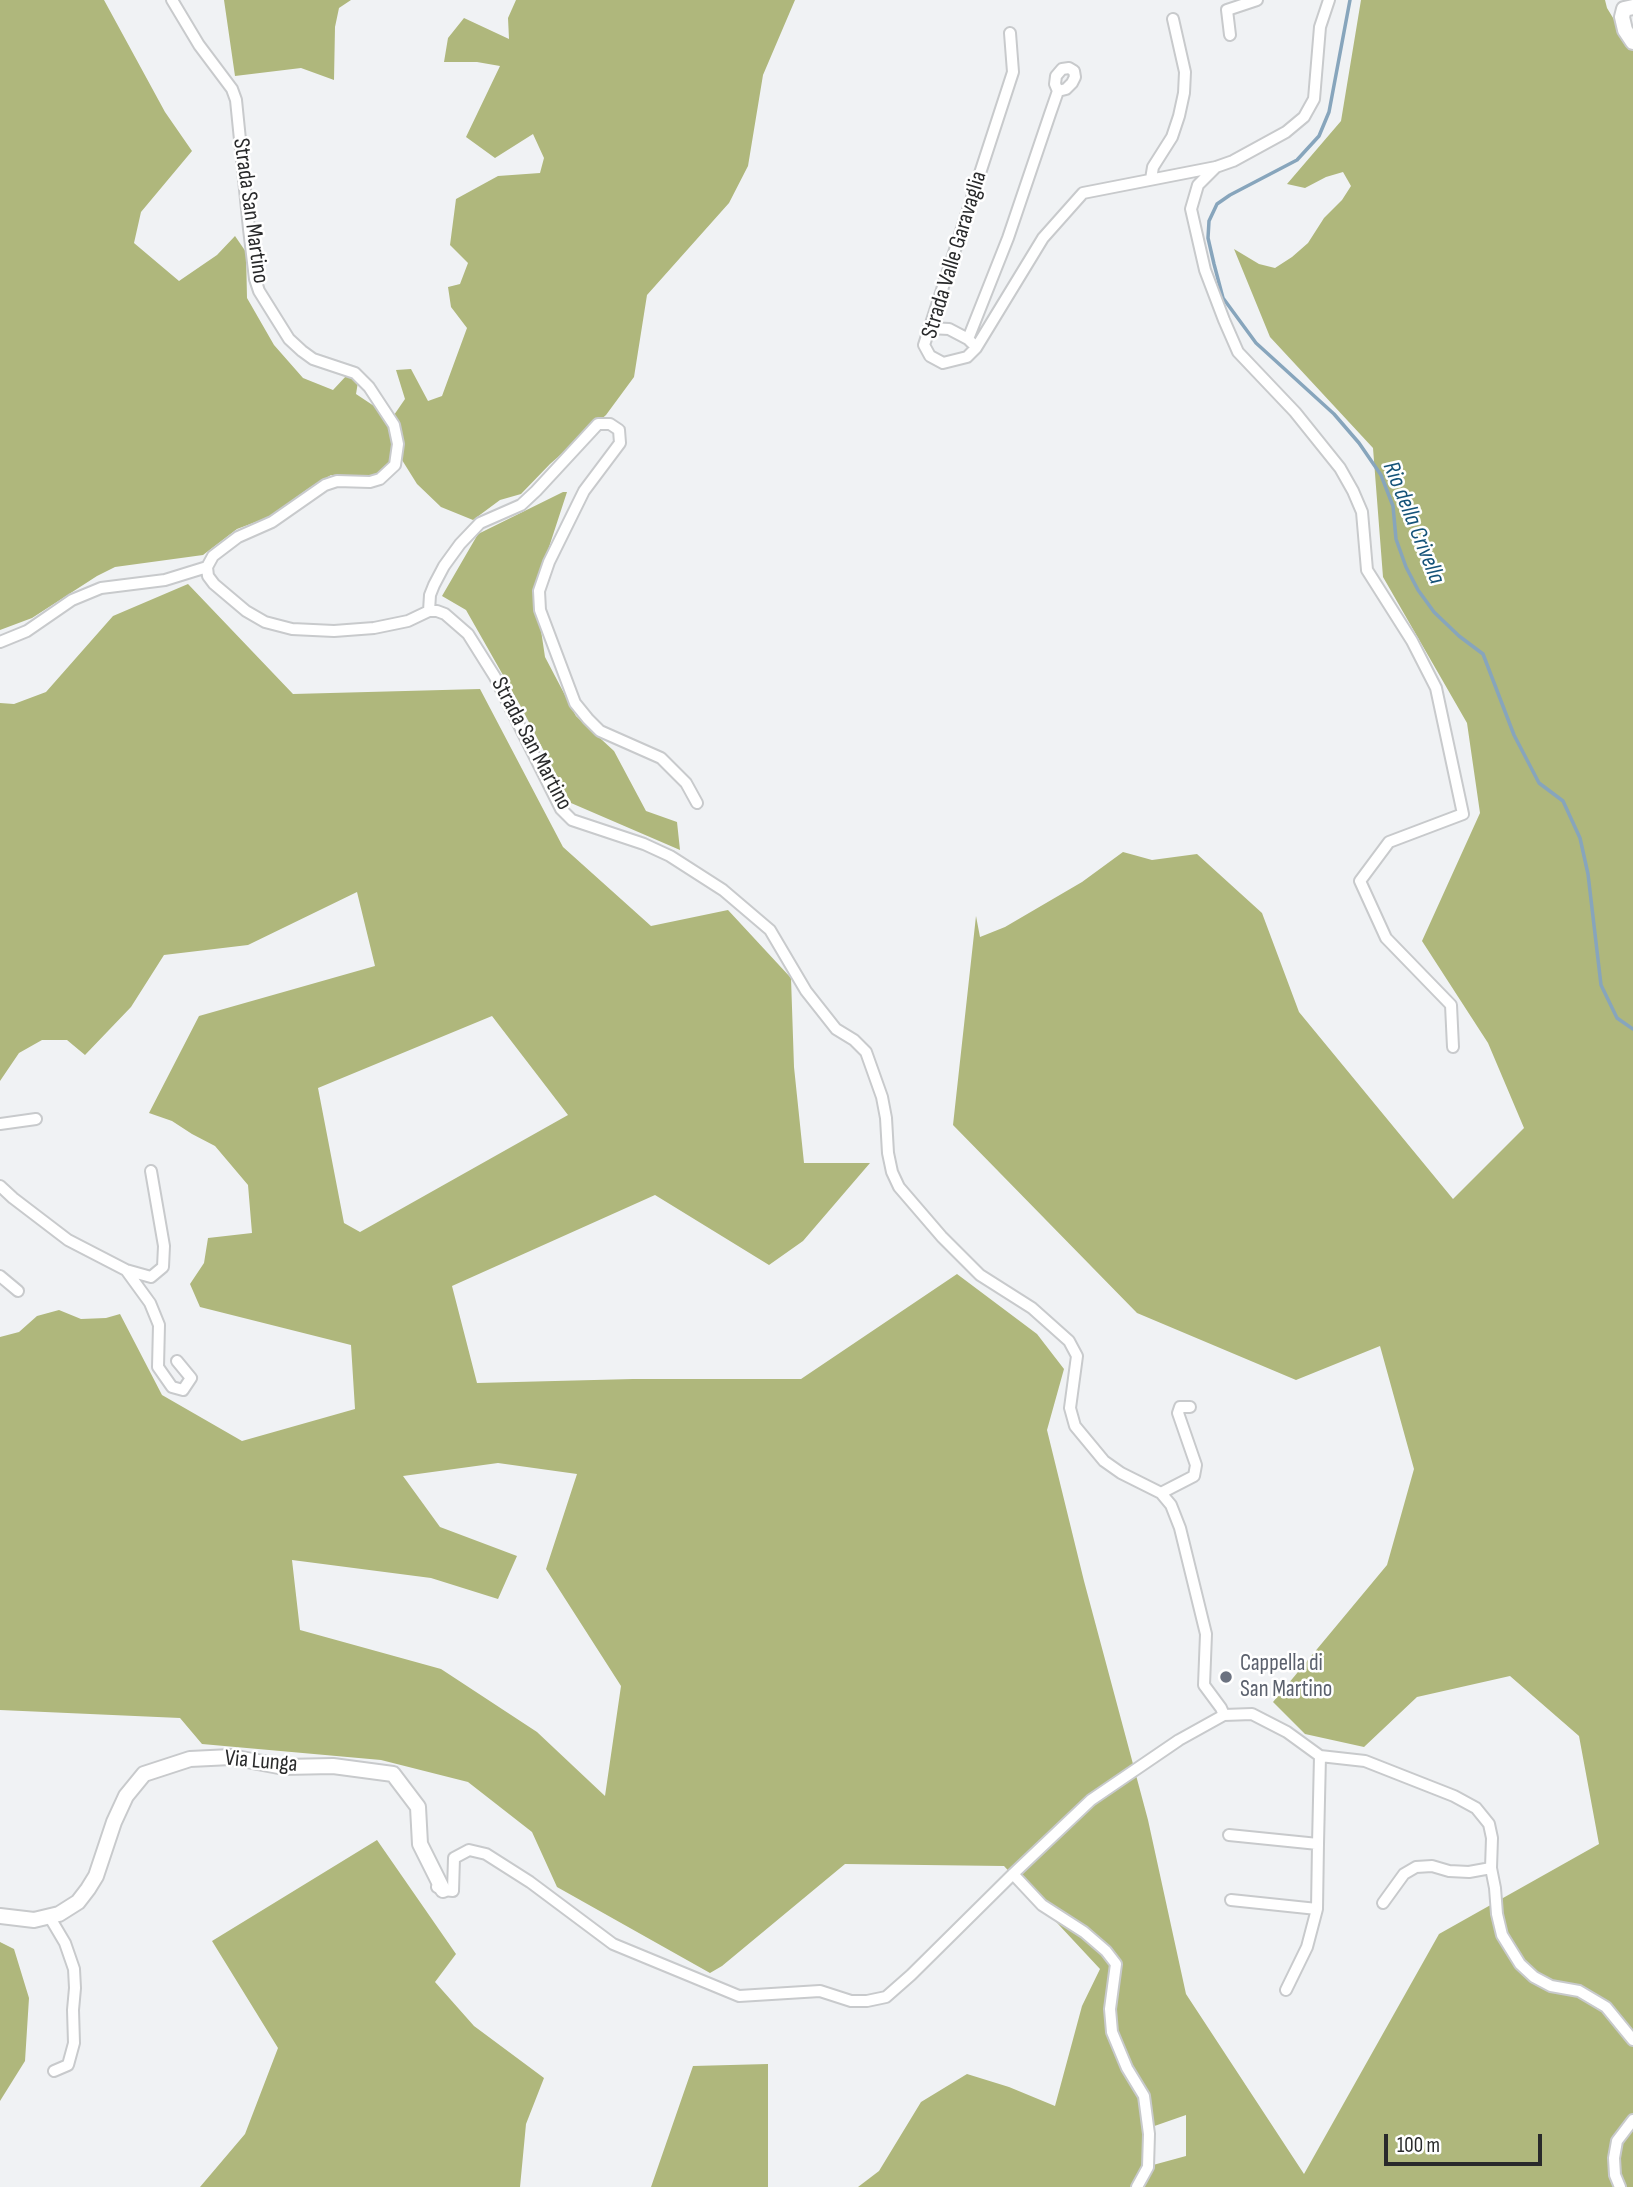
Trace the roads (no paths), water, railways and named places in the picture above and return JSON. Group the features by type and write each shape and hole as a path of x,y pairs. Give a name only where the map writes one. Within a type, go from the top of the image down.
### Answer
{"street":[{"name":"Strada San Martino","path":"172,0 199,45 232,89 236,100 255,279 259,291 289,339 302,351 313,359 355,373 369,387 394,425 398,444 395,465 380,479 358,483 337,481 325,485 272,522 238,537 213,556 207,567"},
{"path":"1230,35 1227,10 1257,0"},
{"name":"Strada Valle Garavaglia","path":"1010,33 1013,72 924,345 930,356 943,363 967,357 976,348 1043,238 1083,193 1216,167 1233,161 1286,132 1304,117 1314,99 1320,27 1329,0"},
{"path":"1633,7 1624,9 1622,17 1625,30 1633,42"},
{"path":"1151,179 1153,167 1172,137 1180,116 1184,93 1185,72 1173,19"},
{"path":"968,339 1009,238 1058,91"},
{"name":"Strada Valle Garavaglia","path":"1216,167 1198,185 1191,209 1205,270 1224,320 1238,352 1295,412 1340,468 1362,512 1367,570 1412,641 1436,688 1463,814 1389,842 1360,881 1386,938 1451,1005 1453,1047"},
{"path":"929,328 949,329 968,339 976,348"},
{"path":"0,642 27,631 72,600 101,588 165,580 207,567 208,576 226,595 246,611 277,626 334,631 374,628 408,621 429,611 433,584 460,544 480,523 521,505 598,424 610,424 619,430 620,443 584,491 549,562 539,591 540,610 575,703 588,719 600,731 661,758 686,783 697,803"},
{"name":"Strada San Martino","path":"429,611 437,611 453,619 476,646 495,677 561,809 572,820 644,844 670,856 723,890 771,930 806,991 836,1029 854,1040 866,1052 882,1097 888,1153 899,1187 942,1237 980,1275 1032,1308 1069,1341 1077,1356 1070,1408 1074,1426 1104,1461 1121,1473 1161,1493"},
{"path":"0,1124 36,1119"},
{"path":"0,1186 68,1240 126,1270 151,1277 163,1267 164,1246 151,1171"},
{"path":"126,1270 150,1303 159,1325 158,1367 172,1387 183,1390 191,1378 177,1361"},
{"path":"0,1276 18,1291"},
{"path":"1190,1407 1180,1406 1178,1413 1196,1465 1194,1476 1161,1493 1171,1505 1180,1528 1202,1616 1206,1634 1204,1685 1222,1708 1224,1715"},
{"path":"440,1889 453,1891 454,1858 469,1850 486,1854 530,1882 612,1944 739,1996 820,1991 851,2001 886,1997 912,1975 1091,1800 1179,1740 1224,1715 1252,1714 1287,1732 1320,1756 1365,1761 1454,1796 1476,1808 1489,1824 1492,1838 1491,1868 1502,1935 1520,1964 1534,1977 1551,1986 1578,1991 1606,2007 1633,2040"},
{"path":"1286,1990 1307,1947 1317,1909 1320,1756"},
{"name":"Via Lunga","path":"0,1916 34,1920 59,1914 78,1902 88,1889 102,1860 114,1822 126,1796 144,1774 190,1759 231,1757 284,1767 332,1766 393,1774 418,1807 420,1844 440,1889"},
{"path":"1229,1835 1318,1843"},
{"path":"1383,1903 1404,1874 1416,1867 1469,1872 1491,1868"},
{"path":"1013,1874 1042,1905 1084,1932 1106,1951 1116,1964 1110,2008 1112,2032 1127,2068 1144,2096 1149,2134 1148,2167 1137,2187"},
{"path":"1231,1900 1317,1909"},
{"path":"49,1916 65,1943 74,1969 75,1988 74,2043 68,2065 54,2071"},
{"path":"1620,2187 1615,2175 1614,2158 1618,2141 1633,2120"}],"waterway":[{"name":"Rio della Crivella","path":"1350,0 1329,112 1319,136 1297,160 1217,204 1209,221 1208,238 1223,298 1256,343 1334,414 1359,443 1381,475 1393,506 1396,539 1418,590 1434,612 1483,654 1514,735 1539,783 1563,801 1580,838 1588,874 1601,985 1617,1018 1633,1029"}],"place":[{"name":"Cappella di San Martino","path":"1226,1677"}]}
